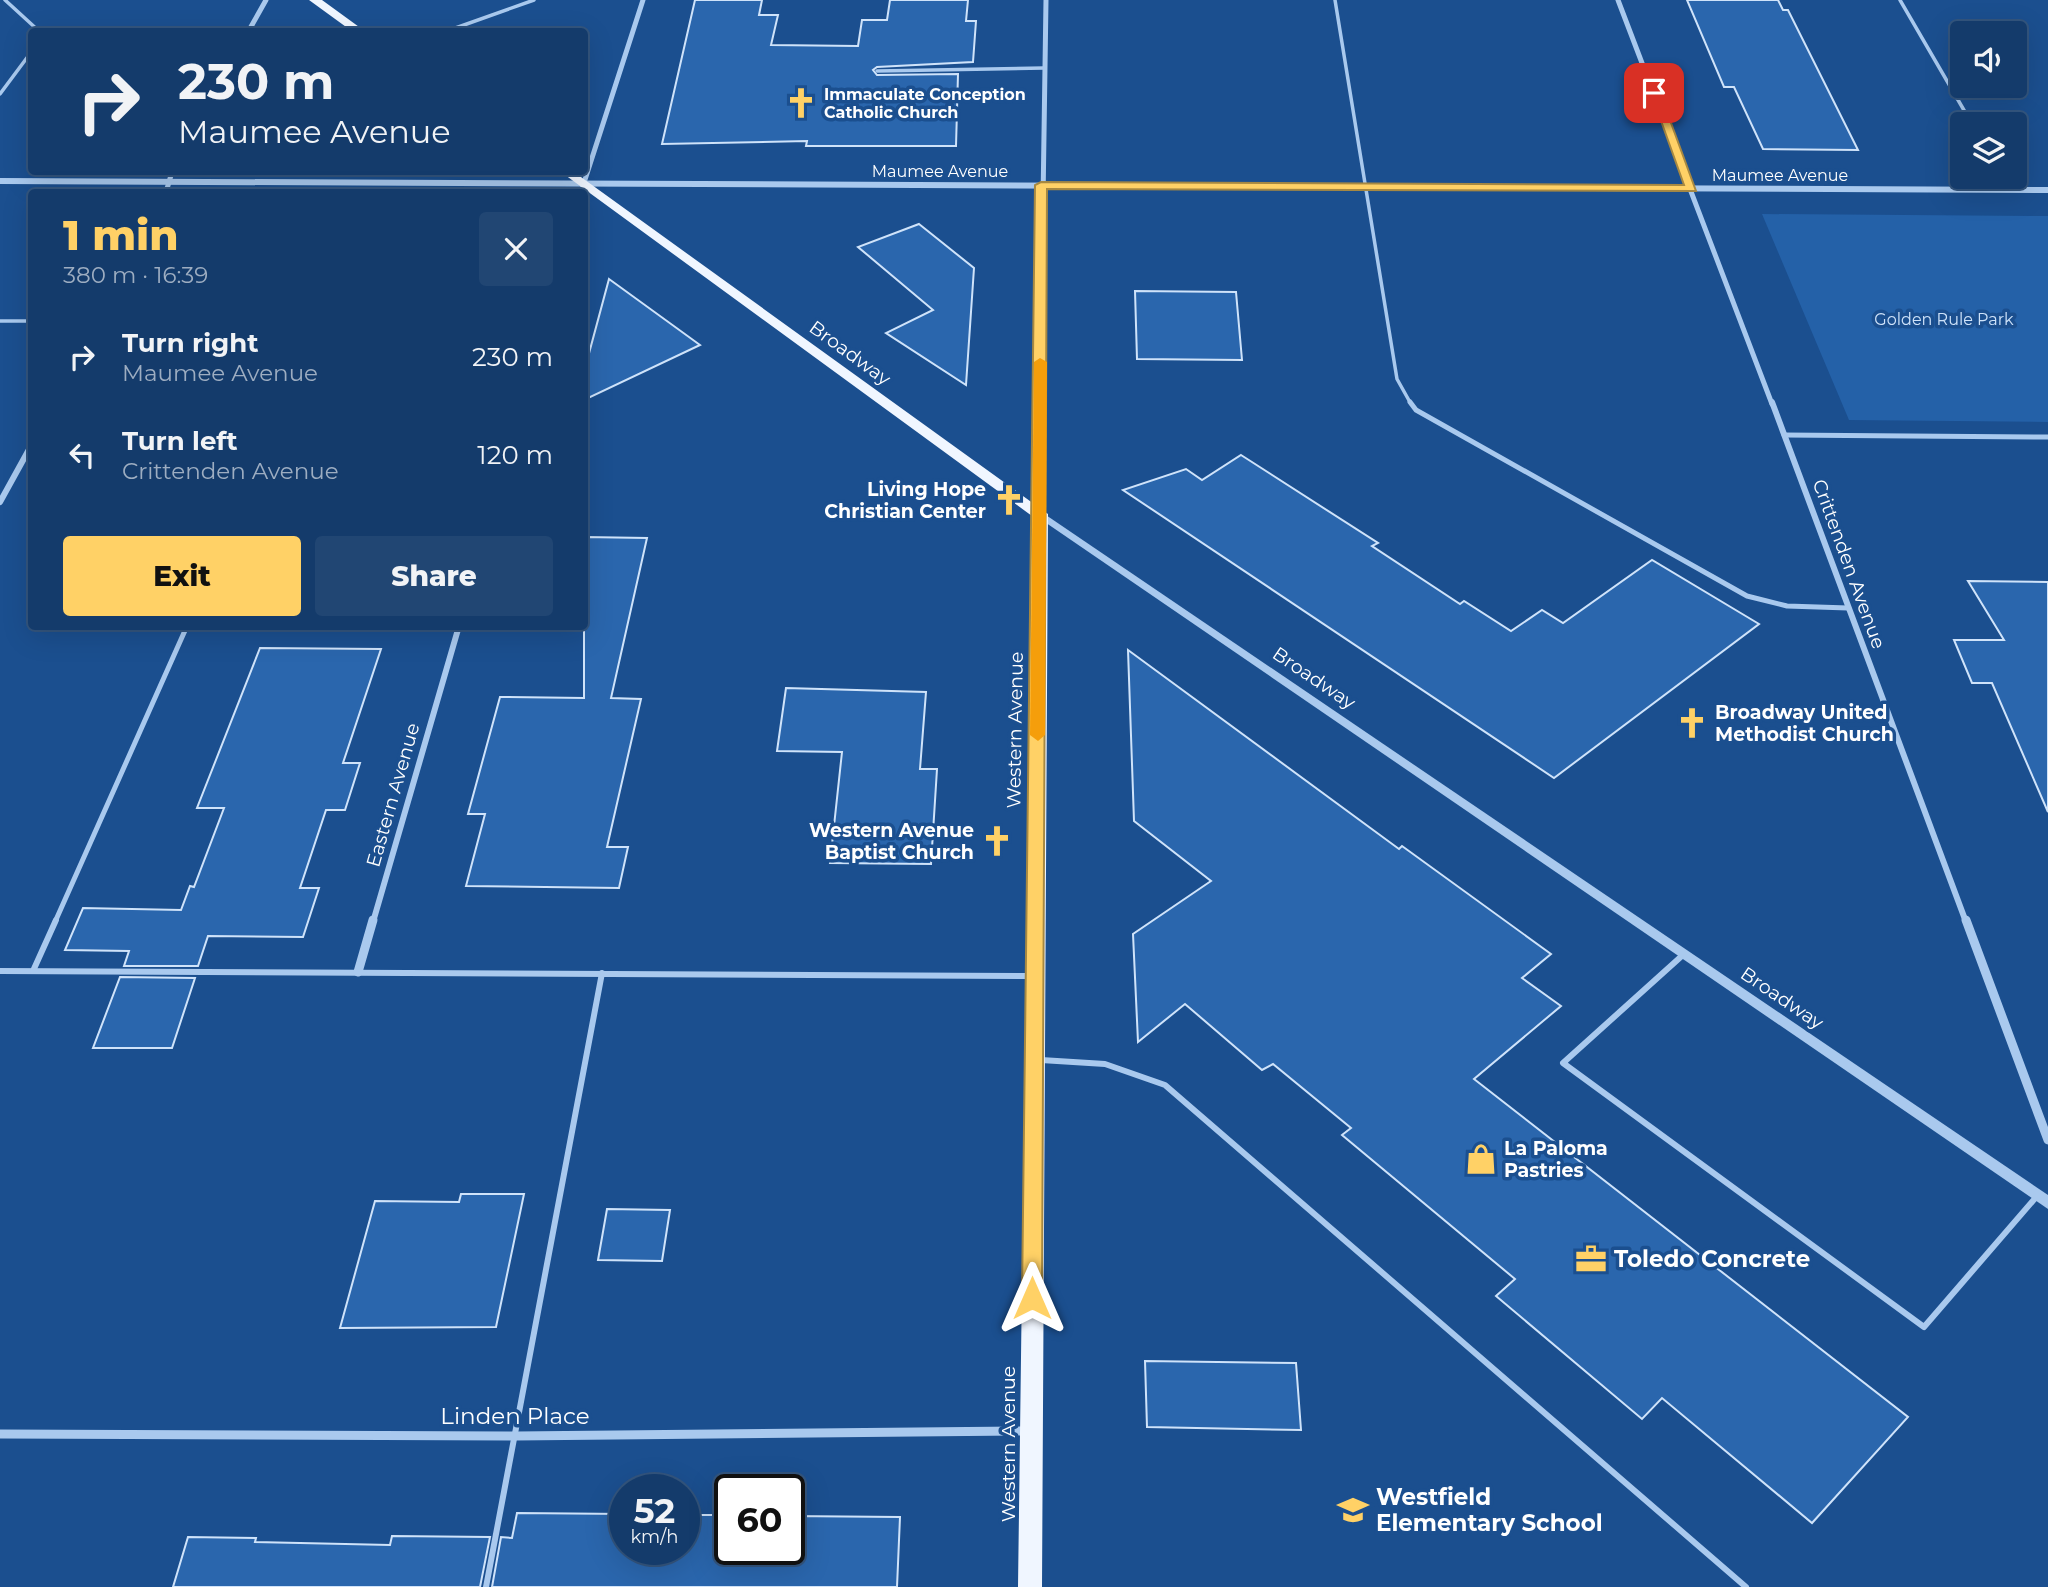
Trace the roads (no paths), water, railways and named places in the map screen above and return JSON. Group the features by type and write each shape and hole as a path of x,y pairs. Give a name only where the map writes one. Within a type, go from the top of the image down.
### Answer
{"main road":[{"path":"315,0 355,28"},
{"name":"Broadway","path":"569,175 582,188"},
{"name":"Broadway","path":"588,192 1040,514"},
{"name":"Western Avenue","path":"1030,1587 1040,514"}],"street":[{"path":"250,28 265,0"},
{"path":"588,170 643,0"},
{"name":"Western Avenue","path":"1040,514 1041,185 1046,0"},
{"name":"Crittenden Avenue","path":"1618,0 1692,188 2048,1140"},
{"name":"Maumee Avenue","path":"0,181 171,176 582,188 1041,185 2048,190"},
{"path":"0,502 28,451"},
{"name":"Broadway","path":"1040,514 2043,1199"},
{"name":"Eastern Avenue","path":"358,972 458,630"},
{"name":"Linden Place","path":"0,1434 516,1436 1031,1431"}],"lane":[{"path":"5,0 36,28"},
{"path":"455,28 534,0"},
{"path":"1335,0 1397,379 1403,394 1416,410 1747,596 1787,606 1848,608"},
{"path":"1900,0 1965,112"},
{"path":"0,94 28,56"},
{"path":"877,71 1044,68"},
{"path":"0,321 28,321"},
{"path":"1784,435 2048,437"},
{"path":"33,971 185,630"},
{"path":"1684,954 1563,1063 1924,1327 2043,1199"},
{"path":"0,971 1035,976"},
{"path":"486,1587 601,973"},
{"path":"1033,1060 1090,1060 1128,1067 1165,1085 1746,1587"}],"place":[{"name":"Immaculate Conception Catholic Church","path":"801,103"},
{"name":"Living Hope Christian Center","path":"1009,500"},
{"name":"Broadway United Methodist Church","path":"1692,723"},
{"name":"Western Avenue Baptist Church","path":"997,841"},
{"name":"La Paloma Pastries","path":"1481,1159"},
{"name":"Toledo Concrete","path":"1591,1259"},
{"name":"Westfield Elementary School","path":"1353,1510"}],"park label":[{"name":"Golden Rule Park","path":"1944,319"}]}
